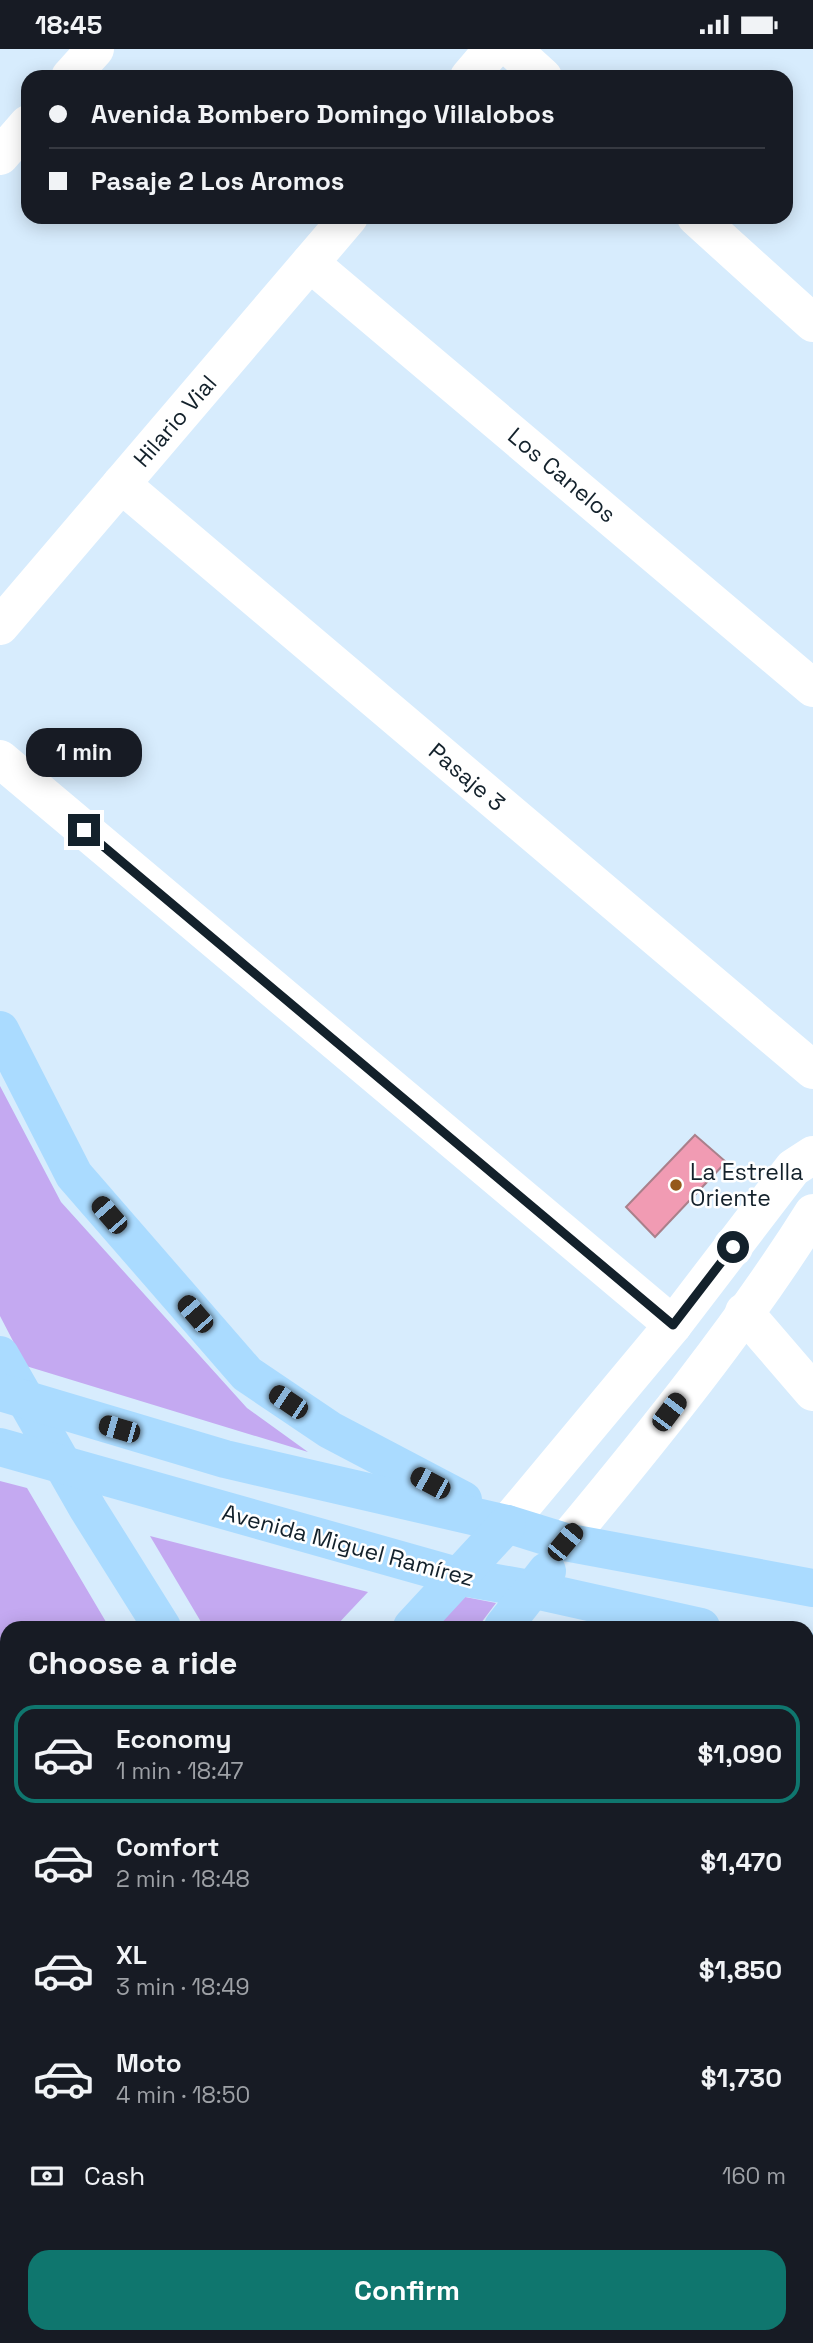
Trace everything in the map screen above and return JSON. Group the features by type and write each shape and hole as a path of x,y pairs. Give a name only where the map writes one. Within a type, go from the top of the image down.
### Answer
{"main road":[{"path":"0,1030 74,1175 247,1374 330,1430 506,1524"},
{"path":"0,1355 12,1395 63,1463 158,1621"},
{"path":"12,1395 225,1459 506,1524 565,1542 813,1588"},
{"name":"Avenida Miguel Ramírez","path":"0,1447 63,1463 240,1517 457,1576 535,1590 674,1621"},
{"path":"417,1621 506,1524"},
{"path":"508,1621 535,1590 565,1542"}],"street":[{"path":"76,70 94,49"},
{"path":"475,70 493,49"},
{"path":"512,49 534,70"},
{"path":"0,156 21,132"},
{"name":"Hilario Vial","path":"0,626 343,224"},
{"path":"704,224 813,323"},
{"name":"Los Canelos","path":"310,263 813,688"},
{"name":"Pasaje 3","path":"121,484 813,1070"},
{"path":"0,759 673,1325"},
{"path":"506,1524 673,1325 793,1168 813,1155"},
{"path":"565,1542 624,1472 813,1213"},
{"path":"744,1311 813,1392"}],"shaded area":[{"path":"0,1086 61,1202 247,1408 308,1452 26,1366 0,1316"},
{"path":"0,1481 27,1488 105,1621 0,1621"},
{"path":"150,1536 368,1592 341,1621 200,1621"},
{"path":"465,1597 496,1603 482,1621 442,1621"}],"building":[{"name":"La Estrella Oriente","path":"695,1135 726,1162 655,1237 626,1207"}],"place":[{"name":"La Estrella Oriente","path":"676,1185"}],"route":[{"path":"84,830 673,1325 733,1247"}]}
